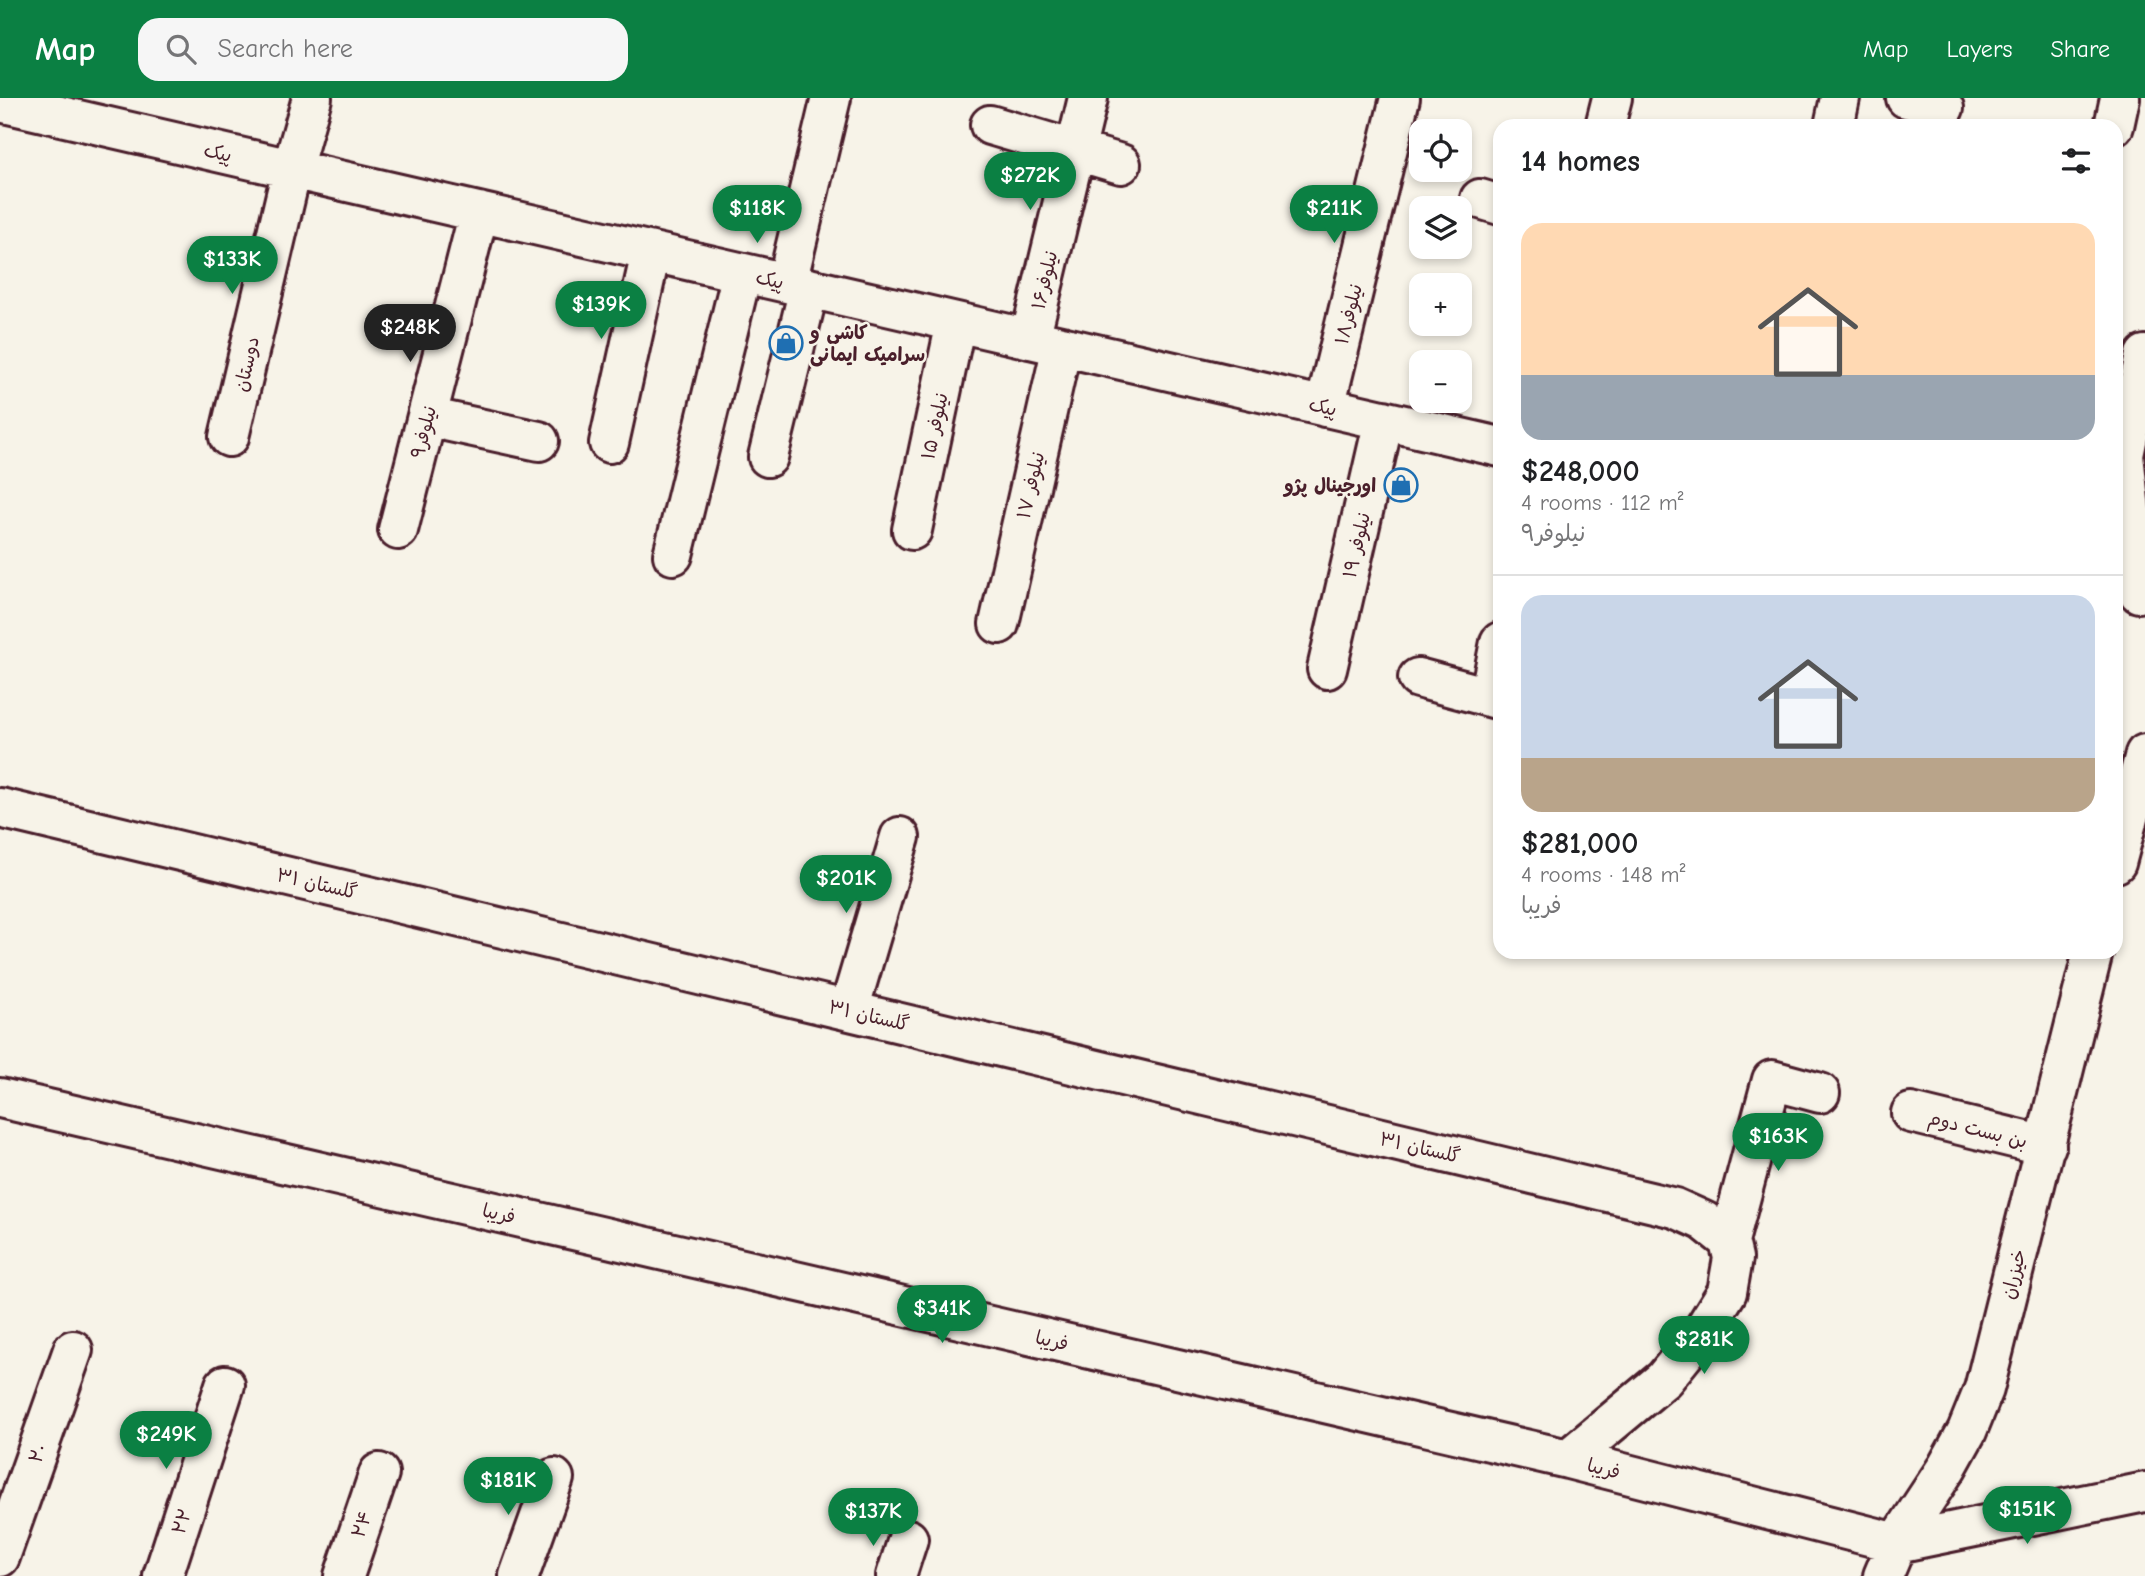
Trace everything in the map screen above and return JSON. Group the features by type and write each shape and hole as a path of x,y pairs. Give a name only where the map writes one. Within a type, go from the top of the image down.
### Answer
{"street":[{"name":"دوستان","path":"229,437 292,169 312,98"},
{"path":"768,457 831,98"},
{"name":"نیلوفر۱۶","path":"1046,343 1075,151 1088,98"},
{"name":"نیلوفر۱۸","path":"1325,407 1400,98"},
{"path":"1607,119 1612,98"},
{"path":"1836,119 1840,98"},
{"path":"1906,98 1944,108"},
{"path":"2116,119 2120,98"},
{"name":"پیک","path":"0,102 55,106 292,169 1493,445"},
{"path":"990,125 1121,164"},
{"name":"نیلوفر۹","path":"398,530 480,212"},
{"path":"609,443 651,252"},
{"path":"673,555 742,273"},
{"name":"نیلوفر ۱۵","path":"912,530 956,322"},
{"name":"نیلوفر ۱۷","path":"999,624 1046,343"},
{"path":"2123,447 2145,355"},
{"path":"427,417 539,441"},
{"name":"نیلوفر ۱۹","path":"1327,669 1384,420"},
{"path":"2123,490 2133,592"},
{"path":"1418,678 1493,698"},
{"path":"2123,837 2145,754"},
{"name":"گلستان ۳۱","path":"0,807 1675,1208 1704,1222 1729,1241"},
{"path":"849,1010 900,837"},
{"name":"خیزران","path":"1890,1560 1961,1443 1984,1389 2090,959"},
{"path":"1568,1459 1664,1379 1702,1332 1727,1292 1733,1258 1729,1241 1772,1080 1820,1093"},
{"name":"فریبا","path":"0,1098 1568,1459 1890,1560"},
{"name":"بن بست دوم","path":"1911,1112 2046,1146"},
{"name":"۲۰","path":"0,1557 73,1350"},
{"name":"۲۲","path":"163,1576 225,1385"},
{"name":"۲۴","path":"344,1576 379,1473"},
{"path":"519,1576 554,1478"},
{"path":"1890,1560 2145,1492"},
{"path":"896,1576 908,1539"}],"place":[{"name":"کاشی و سرامیک ایمانی","path":"786,343"},
{"name":"اورجینال پژو","path":"1401,485"}]}
